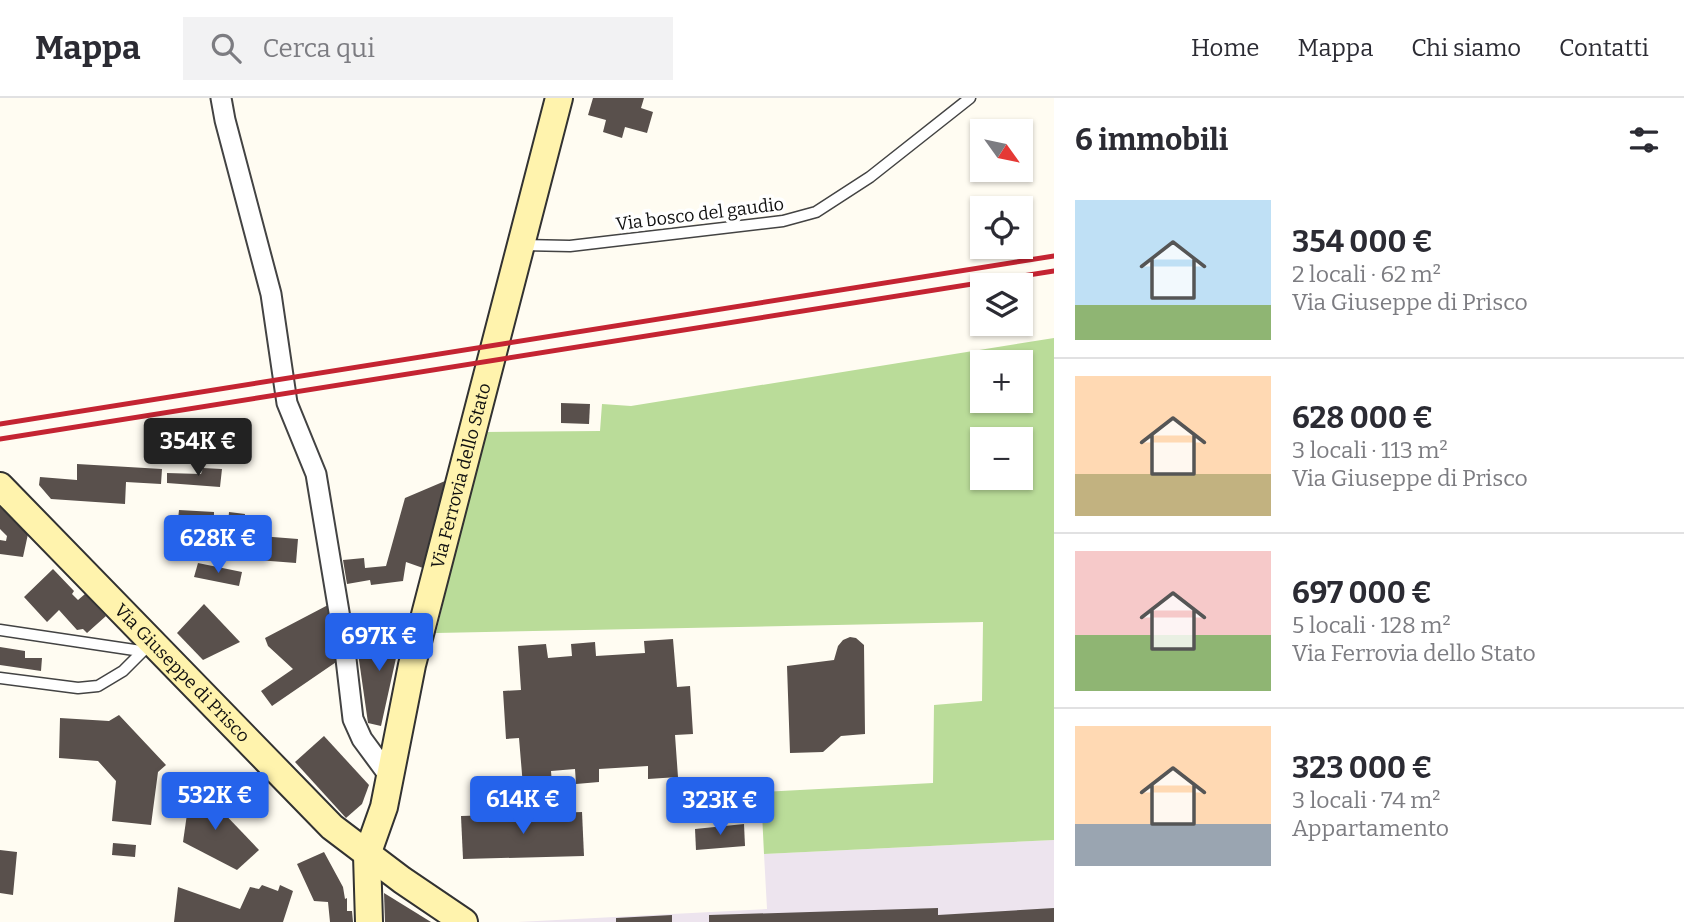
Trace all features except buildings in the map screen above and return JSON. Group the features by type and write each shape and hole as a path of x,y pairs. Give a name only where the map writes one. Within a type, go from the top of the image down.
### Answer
{"main road":[{"name":"Via Ferrovia dello Stato","path":"367,855 384,807 412,665 559,98"},
{"name":"Via Giuseppe di Prisco","path":"0,486 147,646 332,827 367,855 464,922"},
{"path":"367,855 369,922"}],"street":[{"path":"221,98 271,294 287,403 316,474 354,719 362,739 390,777"}],"lane":[{"name":"Via bosco del gaudio","path":"522,245 583,244 783,221 816,212 870,177 970,98"},
{"path":"0,630 147,646"},
{"path":"0,678 78,688 98,686 123,671 147,646"}],"shaded area":[{"path":"1054,840 1054,922 518,922 767,909 764,854"}],"green space":[{"path":"1054,338 1054,840 764,854 761,792 933,783 934,705 982,701 983,622 436,633 484,432 600,431 602,404 631,406 970,352 970,413 1033,413 1033,350 979,350"}],"railway":[{"path":"0,424 1054,256"},
{"path":"0,439 1054,271"}]}
